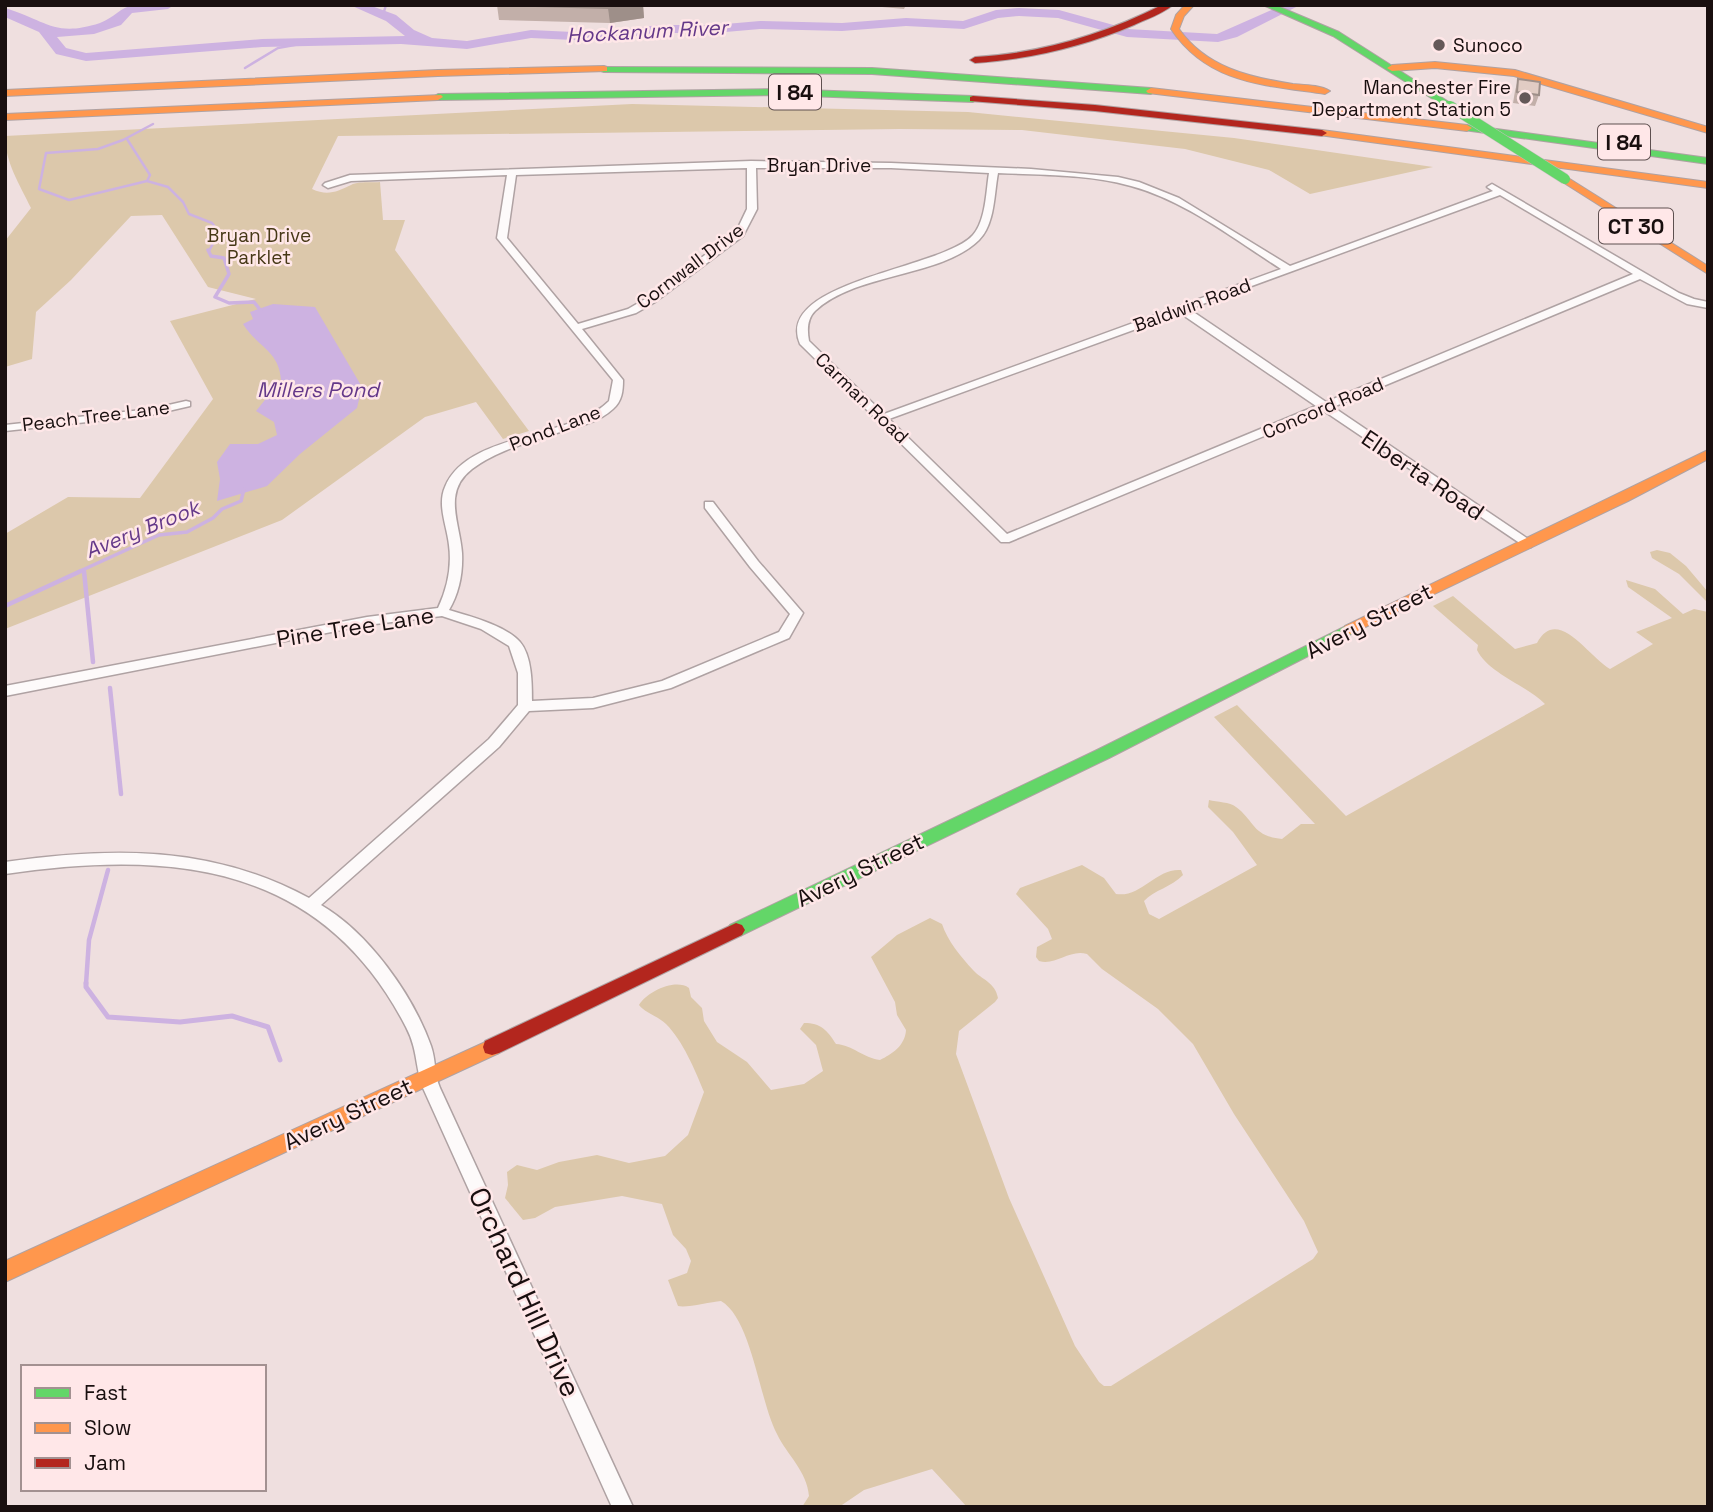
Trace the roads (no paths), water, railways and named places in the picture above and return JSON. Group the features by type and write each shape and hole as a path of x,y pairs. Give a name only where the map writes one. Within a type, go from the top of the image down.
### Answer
{"main road":[{"path":"748,61 957,60 1038,56 1106,37 1169,5"},
{"path":"1190,5 1180,15 1178,36 1200,58 1227,70 1338,94"},
{"name":"CT 30","path":"1267,5 1344,39 1708,271"},
{"name":"I 84","path":"5,86 506,64 748,61 959,68 1114,79 1281,96 1708,154"},
{"path":"1392,68 1449,64 1523,73 1708,130"},
{"path":"5,93 583,69 728,68 898,72 1079,83 1254,100 1708,161"},
{"path":"5,110 561,86 683,84 888,88 1067,98 1227,113 1708,177"},
{"name":"I 84","path":"5,117 532,93 707,91 856,94 1019,102 1188,116 1708,185"},
{"path":"1371,100 1541,131"},
{"path":"1581,167 1708,195"},
{"name":"Avery Street","path":"5,1272 428,1077 1103,754 1442,583 1708,454"}],"street":[{"name":"Bryan Drive","path":"328,185 350,178 751,164 889,165 1109,180 1154,190 1183,203 1288,269"},
{"name":"Cornwall Drive","path":"576,328 632,311 740,234 754,208 751,164"},
{"name":"Carman Road","path":"994,171 983,224 976,238 947,255 827,297 810,310 802,324 804,342 1005,539"},
{"name":"Pond Lane","path":"442,612 452,596 456,555 446,503 451,485 463,469 517,442 585,421 608,408 618,395 618,380 502,238 512,173"},
{"name":"Baldwin Road","path":"883,418 1182,310 1496,190 1640,275"},
{"path":"1640,275 1685,300 1708,305"},
{"name":"Concord Road","path":"1005,539 1640,275"},
{"name":"Elberta Road","path":"1182,310 1527,544"},
{"name":"Peach Tree Lane","path":"5,428 151,412 186,404"},
{"path":"312,904 494,743 525,706 593,702 666,685 784,635 797,613 709,505"},
{"name":"Pine Tree Lane","path":"5,691 368,621 442,612 486,626 515,644 525,673 525,706"},
{"name":"Orchard Hill Drive","path":"5,868 94,858 141,856 187,860 267,882 312,904 366,951 395,992 425,1054 428,1077 623,1507"}],"water":[{"name":"Millers Pond","path":"273,304 315,307 362,387 357,408 300,454 267,486 217,501 220,479 217,462 230,444 258,444 277,435 274,422 256,411 281,380 279,370 272,355 243,324 253,319 250,312"}],"waterway":[{"path":"47,31 64,34 89,31 116,22 128,10 168,5"},
{"path":"356,5 391,18 409,33 426,40"},
{"path":"383,15 386,5"},
{"name":"Hockanum River","path":"5,12 44,29 61,51 86,57 262,43 401,40 467,45 531,34 594,37 659,29 714,29 760,25 842,27 906,22 964,25 996,14 1019,12 1059,14 1127,33 1218,38 1294,5"},
{"name":"Avery Brook","path":"245,68 278,48 300,44"},
{"name":"Avery Brook","path":"147,181 69,200 39,189 46,153 98,149 123,140 153,124"},
{"path":"127,139 150,175 147,181"},
{"name":"Avery Brook","path":"147,181 168,187 183,202 189,214 212,223 219,232 209,251"},
{"name":"Avery Brook","path":"208,250 211,256 224,258 229,274 215,297 229,303 254,302 261,311"},
{"name":"Avery Brook","path":"78,572 159,535 187,532 213,518 222,509 241,501 244,489"},
{"name":"Avery Brook","path":"5,606 81,571"},
{"path":"84,571 93,662"},
{"path":"110,688 121,794"},
{"path":"86,984 89,940 108,870"},
{"path":"86,984 108,1017 180,1022 232,1016 268,1027 280,1060"}],"place":[{"name":"Sunoco","path":"1439,45"},
{"name":"Manchester Fire Department Station 5","path":"1525,98"}],"park label":[{"name":"Bryan Drive Parklet","path":"259,246"}]}
